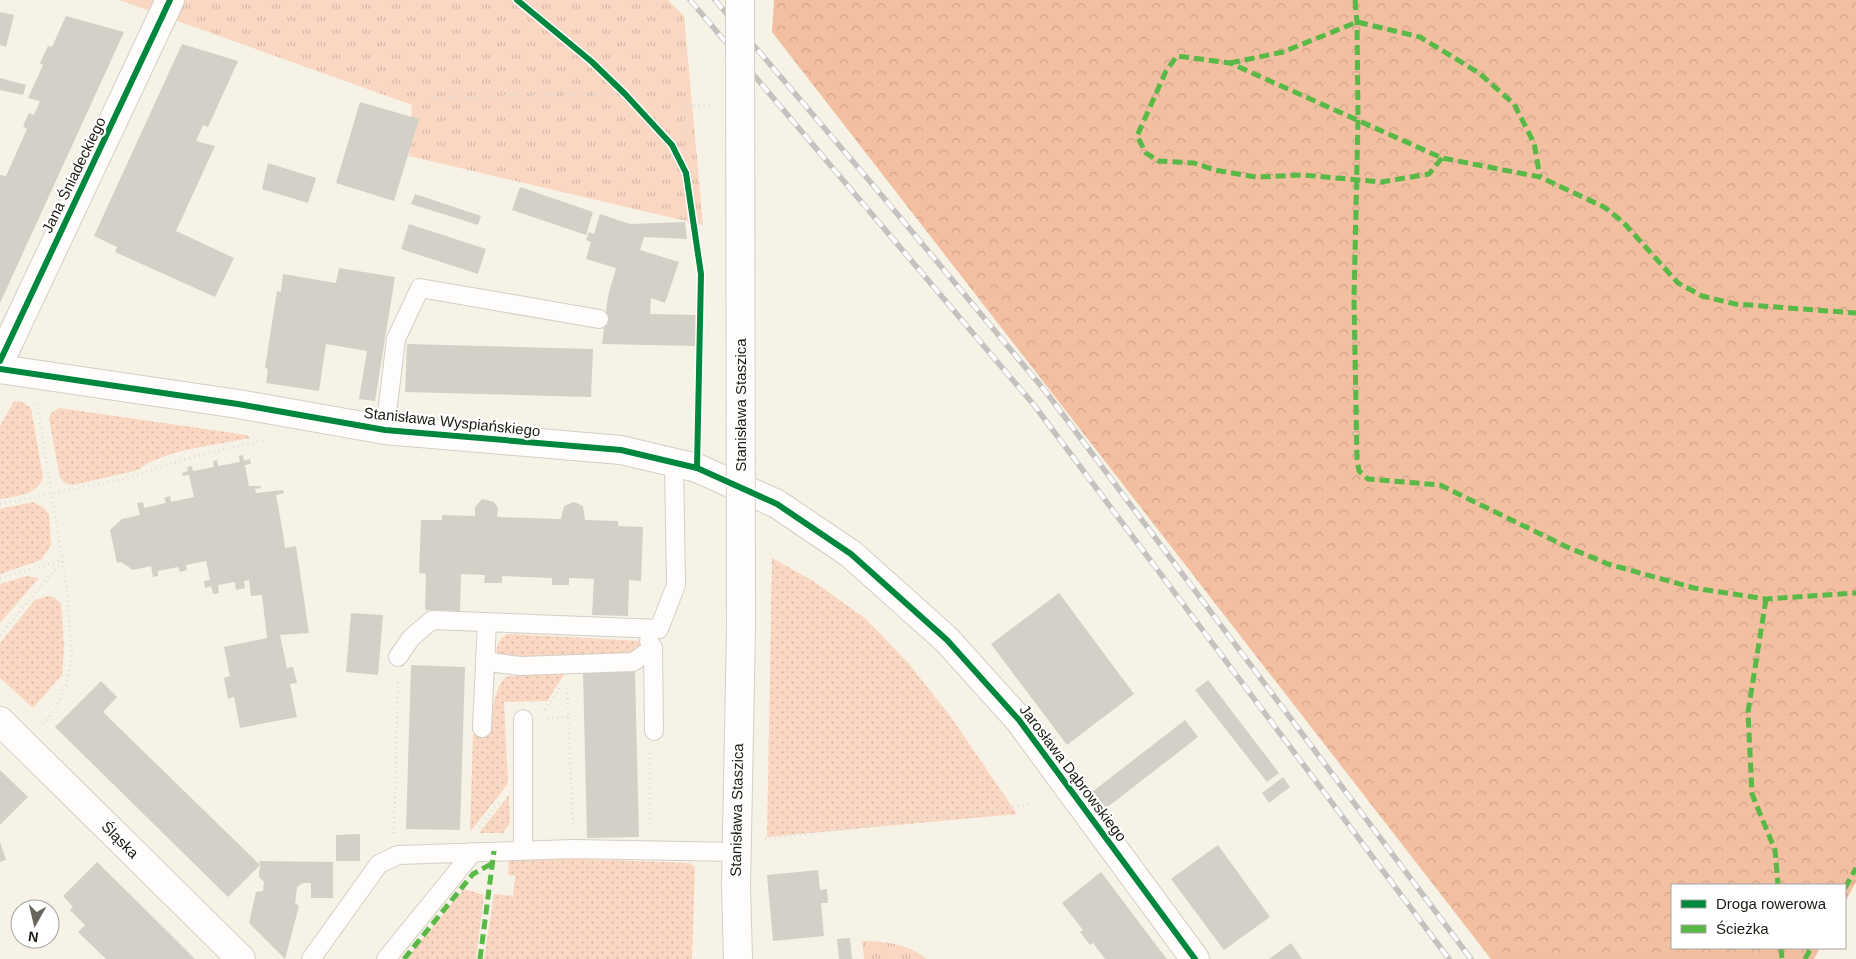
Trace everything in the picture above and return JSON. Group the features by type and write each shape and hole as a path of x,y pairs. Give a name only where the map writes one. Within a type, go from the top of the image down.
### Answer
{"street":[{"name":"Jana Śniadeckiego","path":"0,361 170,0"},
{"name":"Stanisława Staszica","path":"738,959 737,852 741,628 740,0"},
{"name":"Stanisława Wyspiańskiego","path":"0,369 238,404 386,430 621,450 698,468 777,504"},
{"name":"Jarosława Dąbrowskiego","path":"777,504 851,554 947,640 1019,720 1195,959"},
{"name":"Śląska","path":"0,721 241,959"}],"lane":[{"path":"386,430 396,339 420,288 599,319"},
{"path":"398,657 411,638 432,620 659,629 676,585 674,462"},
{"path":"482,728 487,622"},
{"path":"641,628 653,648 654,731"},
{"path":"486,658 496,662 521,666 567,669 633,662 653,648"},
{"path":"523,850 532,719"},
{"path":"311,959 379,864 398,855 523,850 737,852"},
{"path":"386,959 473,852"}],"path":[{"path":"434,97 625,94"},
{"path":"672,145 684,134 684,106 710,106"},
{"path":"36,395 67,589 72,657 66,685 56,708 47,720"},
{"path":"0,504 128,478 193,457 273,437"},
{"path":"0,578 62,560"},
{"path":"0,635 62,560"},
{"path":"532,719 567,669"},
{"path":"567,669 574,850"},
{"path":"398,679 394,833 398,855"},
{"path":"650,830 650,736 654,731"},
{"path":"763,840 1032,804"},
{"path":"394,833 404,833"}],"green space":[{"path":"119,0 668,0 684,16 703,225 409,156 412,105"},
{"path":"774,0 1856,0 1856,882 1846,900 1846,884 1671,884 1671,949 1819,949 1814,959 1491,959 772,32"},
{"path":"14,401 22,402 31,408 43,477 37,488 32,491 0,499 0,426"},
{"path":"60,408 247,435 250,438 176,452 149,463 138,470 73,485 65,483 60,478 49,419 51,413"},
{"path":"33,502 44,508 49,514 51,545 41,560 0,574 0,509"},
{"path":"772,558 813,581 866,619 909,664 951,717 1017,814 767,837"},
{"path":"27,576 38,578 0,623 0,584"},
{"path":"48,596 55,598 61,604 64,647 62,675 33,708 0,678 0,643 35,600"},
{"path":"507,634 643,641 644,643 628,656 504,660 497,654 497,648 500,640"},
{"path":"565,673 547,701 504,702 508,784 470,832 473,734 489,734 494,701 500,686 509,676"},
{"path":"509,795 510,823 503,833 479,833"},
{"path":"509,856 689,863 695,867 692,959 484,959 494,894 513,896 515,876 508,875"},
{"path":"464,889 484,895 476,959 406,959"},
{"path":"862,941 896,944 912,950 927,959 864,959"}],"building":[{"path":"0,12 14,15 6,47 0,45"},
{"path":"66,16 124,32 0,303 0,175 6,176 27,129 23,126 29,113 34,115 40,101 28,98 43,65 40,63 48,46 52,47"},
{"path":"182,44 238,61 208,127 203,125 196,141 215,146 176,231 234,258 215,297 115,252 117,247 94,236"},
{"path":"0,78 26,85 23,95 0,90"},
{"path":"360,102 419,119 394,201 336,183"},
{"path":"268,163 316,178 308,203 262,189"},
{"path":"520,187 593,212 586,235 512,210"},
{"path":"415,194 481,216 478,225 411,204"},
{"path":"600,214 630,224 685,222 687,239 644,237 640,250 679,262 665,303 651,298 650,314 699,315 698,346 602,344 608,296 616,268 586,259 591,242 586,240 589,232 594,234"},
{"path":"409,224 486,249 478,274 401,249"},
{"path":"339,268 395,277 375,401 359,399 367,351 326,344 319,391 266,383 268,369 265,368 277,291 281,292 283,274 336,283"},
{"path":"407,344 593,349 591,397 405,392"},
{"path":"243,455 244,461 250,459 251,464 245,465 249,486 260,486 261,488 255,489 256,493 283,490 284,493 276,495 285,548 296,546 309,633 280,635 287,668 293,667 297,683 290,684 297,717 240,728 234,697 228,699 224,678 230,676 224,647 267,638 262,595 251,596 249,580 244,581 245,588 236,590 235,582 218,585 219,593 213,594 211,586 205,588 204,581 210,580 206,561 186,565 187,570 180,572 178,567 158,571 158,576 153,577 151,566 133,570 121,562 117,563 110,530 122,519 140,515 137,503 143,502 144,508 166,503 164,498 170,496 171,502 194,497 189,475 183,476 182,473 188,471 187,467 192,466 193,471 214,467 213,461 217,460 218,466 240,462 239,456"},
{"path":"482,499 494,502 498,508 497,517 561,519 564,506 574,502 583,506 585,520 618,521 618,526 643,527 641,581 629,580 628,616 592,615 594,579 569,578 569,585 552,585 552,578 502,576 502,583 484,583 485,575 461,574 460,611 425,610 426,574 419,573 421,520 442,520 442,515 475,516 475,507"},
{"path":"1059,593 1134,694 1067,745 991,644"},
{"path":"351,613 383,615 378,675 346,672"},
{"path":"411,665 465,667 460,830 406,829"},
{"path":"583,672 635,672 639,837 587,838"},
{"path":"1208,680 1279,773 1267,782 1195,690"},
{"path":"101,681 117,697 103,712 260,865 228,897 55,727"},
{"path":"1185,720 1198,737 1105,809 1092,792"},
{"path":"0,770 28,797 0,825"},
{"path":"1283,777 1290,787 1269,803 1262,793"},
{"path":"360,834 360,861 336,861 336,835"},
{"path":"0,842 6,860 0,862"},
{"path":"1218,845 1270,917 1224,950 1171,879"},
{"path":"259,861 333,862 333,898 311,898 311,883 303,883 297,887 295,903 299,906 285,959 249,923 256,892 263,891 264,882 259,877"},
{"path":"97,862 195,959 106,959 78,932 85,925 70,910 73,907 63,896"},
{"path":"818,870 820,890 827,889 828,903 821,903 824,936 773,941 767,875"},
{"path":"1101,872 1167,959 1105,959 1093,943 1090,945 1080,932 1083,930 1062,903"},
{"path":"850,938 852,959 839,959 837,939"},
{"path":"1291,943 1302,959 1269,959"}],"railway":[{"path":"690,0 1034,405 1449,959"},
{"path":"715,0 1046,392 1471,959"}],"marked path":[{"path":"1355,0 1358,119 1354,299 1357,459 1359,471 1368,479 1440,485 1567,547 1608,564 1694,588 1766,599 1856,593"},
{"path":"1230,63 1283,52 1357,22 1420,37 1479,73 1514,104 1534,143 1540,177"},
{"path":"1442,158 1429,174 1381,182 1303,175 1256,177 1215,170 1194,163 1158,161 1146,153 1137,136 1166,71 1177,56 1230,63 1442,158 1540,177 1604,207 1623,222 1678,283 1702,296 1735,304 1856,313"},
{"path":"1766,599 1748,712 1752,794 1775,850 1778,884"},
{"path":"480,959 494,851"},
{"path":"404,959 473,874 493,863"},
{"path":"1846,886 1856,868"},
{"path":"1781,949 1782,959"},
{"path":"1805,959 1810,949"}],"cycle path":[{"path":"0,361 170,0"},
{"path":"517,0 592,62 625,94 672,145 686,173 701,274 697,468"},
{"path":"0,369 238,404 385,430 621,450 697,468 777,504 851,554 947,640 1019,720 1195,959"}]}
